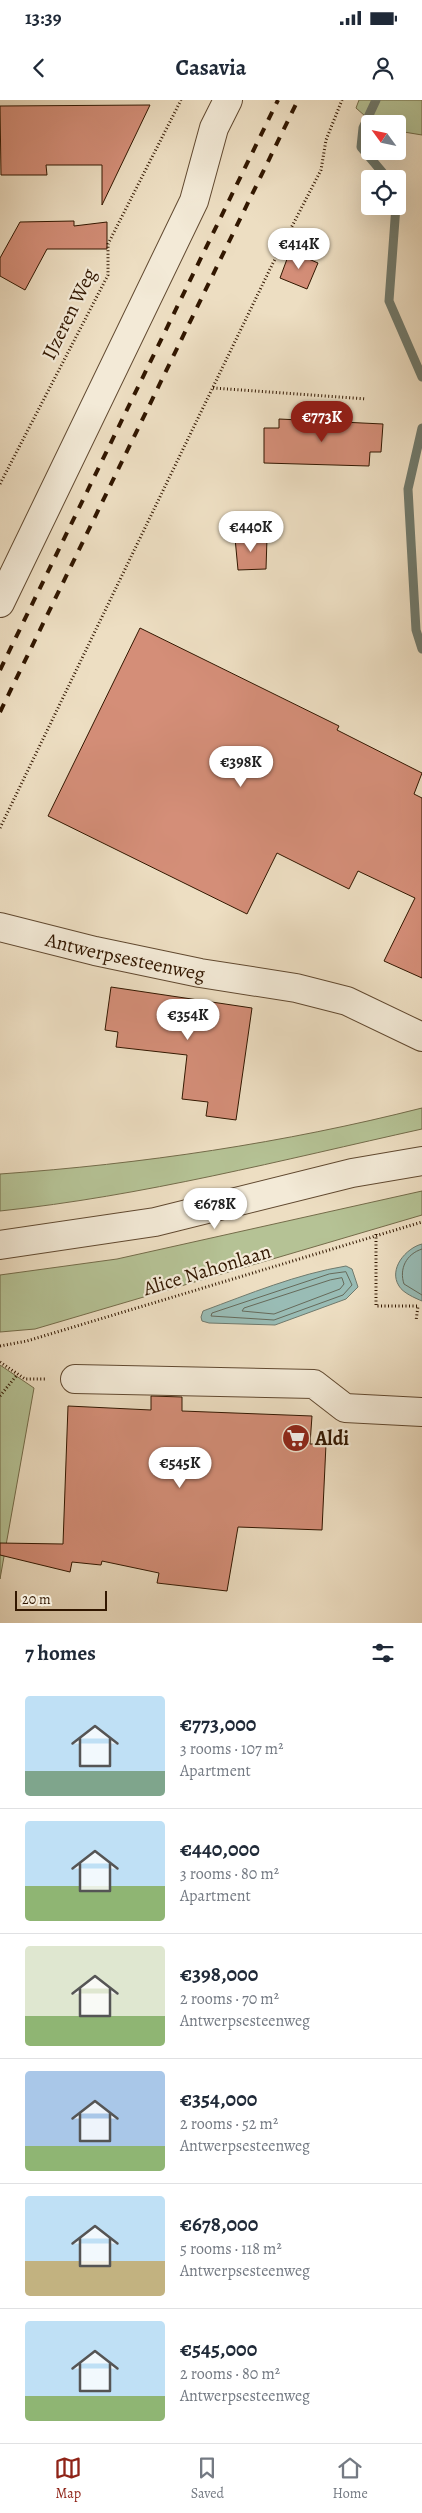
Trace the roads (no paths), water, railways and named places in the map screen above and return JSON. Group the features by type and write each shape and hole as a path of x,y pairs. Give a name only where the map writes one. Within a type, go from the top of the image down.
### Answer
{"street":[{"path":"0,603 194,201 214,128 228,100"},
{"name":"Antwerpsesteenweg","path":"0,927 95,951 200,973 296,988 347,1001 422,1037"},
{"path":"0,1245 76,1236 155,1222 352,1173 422,1161"},
{"path":"75,1379 314,1384 345,1408 422,1412"}],"water":[{"path":"422,1244 422,1301 401,1289 396,1279 396,1273 400,1260 410,1250"},
{"path":"346,1266 352,1269 358,1287 346,1299 275,1325 209,1323 202,1321 203,1311 291,1279"}],"waterway":[{"path":"376,100 363,128 361,147 380,170"},
{"path":"395,215 389,301 422,377"},
{"path":"422,428 408,489 416,630 422,649"}],"railway":[{"path":"0,670 278,100"},
{"path":"0,712 298,100"}],"place":[{"name":"Aldi","path":"296,1438"}]}
